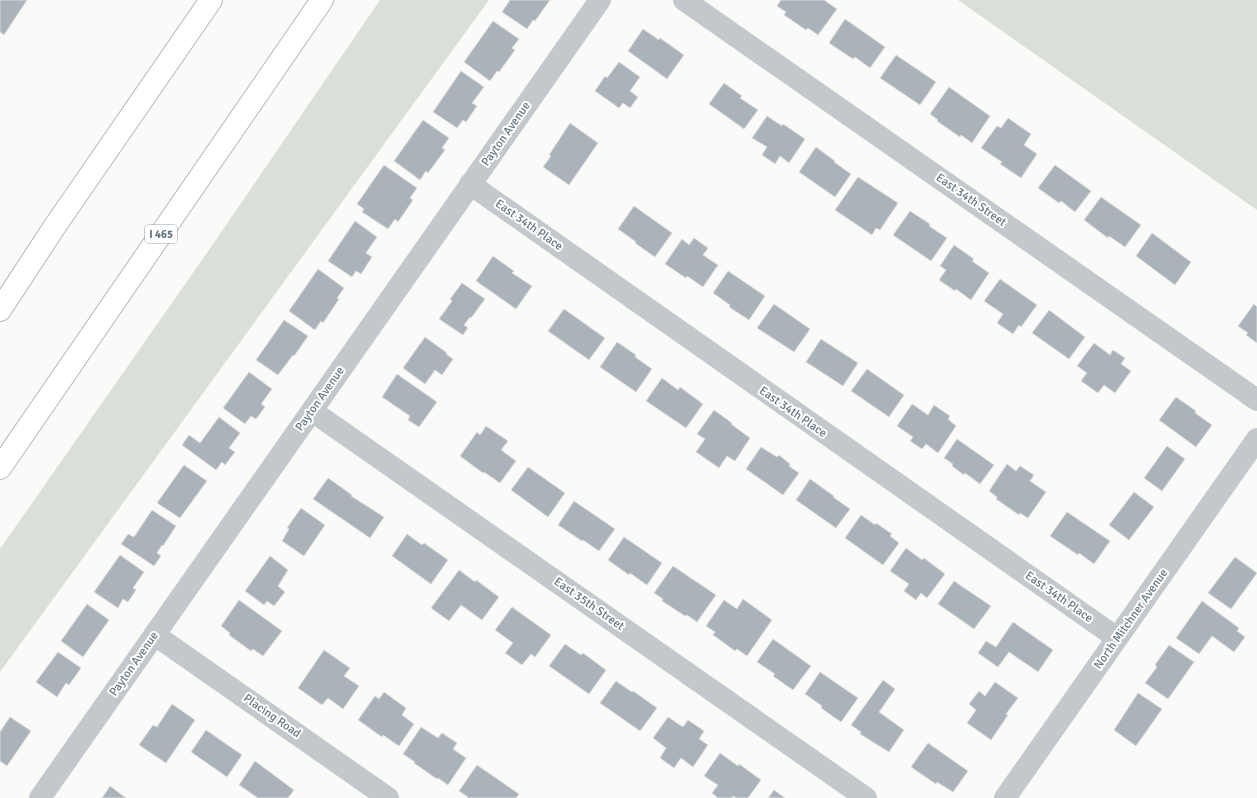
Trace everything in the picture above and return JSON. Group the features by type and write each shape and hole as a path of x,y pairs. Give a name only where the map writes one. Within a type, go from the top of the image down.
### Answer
{"highway":[{"path":"0,310 55,226 211,0"},
{"name":"I 465","path":"0,468 322,0"}],"street":[{"name":"Payton Avenue","path":"40,798 600,0"},
{"name":"East 34th Street","path":"684,0 1257,400"},
{"name":"East 34th Place","path":"470,184 1117,638"},
{"name":"East 35th Street","path":"312,411 866,798"},
{"name":"North Mitchner Avenue","path":"1006,798 1257,439"},
{"name":"Placing Road","path":"155,635 388,798"}],"shaded area":[{"path":"380,0 489,0 0,672 0,549 211,247"},
{"path":"958,0 1257,0 1257,210"}],"building":[{"path":"0,0 27,0 4,35 0,32"},
{"path":"510,0 550,0 535,21 533,20 527,29 502,12"},
{"path":"781,0 824,0 837,9 818,35 808,28 806,30 784,15 786,12 777,6"},
{"path":"845,19 885,47 870,68 855,57 853,59 829,43"},
{"path":"493,21 519,39 512,48 515,50 499,72 497,71 490,81 464,62"},
{"path":"643,29 659,40 660,38 684,55 667,79 628,51"},
{"path":"896,55 936,82 920,105 880,78"},
{"path":"619,62 640,77 630,91 638,97 630,108 623,103 619,108 595,91 605,76 607,78"},
{"path":"461,71 484,87 472,103 477,106 466,122 463,120 457,128 433,112"},
{"path":"724,83 742,96 740,98 758,110 744,129 709,104"},
{"path":"949,87 990,116 972,143 961,135 960,137 937,121 938,120 930,114"},
{"path":"767,116 782,126 783,124 805,139 789,163 780,156 775,164 762,155 767,147 752,138"},
{"path":"1008,118 1031,134 1024,145 1037,154 1021,178 1000,164 1002,162 981,148 997,126 1001,128"},
{"path":"423,120 449,138 442,148 445,150 428,173 426,171 420,180 394,161"},
{"path":"570,123 598,143 569,185 543,167"},
{"path":"816,147 851,174 835,197 799,172"},
{"path":"384,165 417,188 410,198 413,200 398,222 395,219 388,229 362,212 364,209 357,204"},
{"path":"1055,165 1091,191 1075,212 1061,201 1059,203 1038,188"},
{"path":"858,177 898,203 880,230 876,228 872,235 835,210"},
{"path":"1101,197 1141,225 1125,247 1109,236 1108,238 1084,220"},
{"path":"634,206 672,233 655,257 618,229"},
{"path":"910,211 930,224 929,226 947,238 931,261 893,235"},
{"path":"355,221 377,237 366,253 372,257 361,274 356,271 352,277 328,261"},
{"path":"1152,233 1191,262 1175,285 1136,256"},
{"path":"694,238 708,248 703,255 718,265 703,287 665,264 682,239 689,245"},
{"path":"954,245 974,259 972,261 989,273 971,300 956,289 955,291 939,280 946,270 940,266"},
{"path":"493,256 514,271 512,273 532,286 516,309 476,281"},
{"path":"318,269 344,288 337,298 339,299 323,323 321,321 315,330 289,311"},
{"path":"728,271 765,296 749,320 729,307 730,305 713,293"},
{"path":"1000,279 1037,305 1021,327 1019,325 1013,334 997,323 1003,314 984,301"},
{"path":"462,283 485,299 464,325 468,328 463,335 439,319 452,301 450,299"},
{"path":"774,304 810,329 794,352 757,328"},
{"path":"1254,304 1257,307 1257,343 1246,335 1248,333 1238,326"},
{"path":"564,309 605,338 589,360 548,331"},
{"path":"1049,310 1085,337 1069,359 1032,333"},
{"path":"284,320 308,336 278,375 256,360"},
{"path":"425,337 453,359 442,375 435,370 425,384 403,368"},
{"path":"821,339 858,363 843,386 806,362"},
{"path":"617,342 636,355 635,357 652,369 636,392 600,367"},
{"path":"1094,343 1110,355 1113,350 1125,358 1121,364 1131,371 1115,393 1104,385 1098,393 1081,381 1087,373 1077,366"},
{"path":"867,369 904,395 889,417 851,391"},
{"path":"249,372 272,389 261,404 265,407 256,419 251,416 245,424 223,408"},
{"path":"397,374 437,402 419,427 408,420 410,416 382,397"},
{"path":"662,378 678,390 680,387 703,404 686,428 646,401"},
{"path":"1176,397 1196,411 1195,413 1212,425 1196,447 1159,420"},
{"path":"912,404 928,415 934,405 950,416 948,419 956,426 938,453 926,444 922,449 910,441 913,437 897,426"},
{"path":"714,410 750,438 735,461 727,456 719,468 696,452 705,439 697,434"},
{"path":"219,417 240,433 229,448 235,452 225,465 222,462 216,470 182,445 189,435 200,443"},
{"path":"486,426 508,441 501,450 516,461 500,483 484,472 483,473 460,456 477,432 480,435"},
{"path":"957,439 994,465 980,484 965,473 964,475 952,466 953,464 944,458"},
{"path":"1167,446 1185,459 1162,491 1144,478"},
{"path":"761,447 777,457 779,455 790,464 789,466 799,473 783,495 746,469"},
{"path":"1007,464 1016,471 1020,466 1034,475 1030,481 1046,492 1028,518 1020,513 1019,515 996,499 997,497 989,491"},
{"path":"184,465 207,481 180,518 157,503"},
{"path":"528,467 565,493 548,517 511,490"},
{"path":"328,478 352,495 351,496 384,517 370,538 313,499"},
{"path":"810,479 850,509 836,528 796,500"},
{"path":"1134,492 1154,507 1129,540 1109,525"},
{"path":"574,501 615,529 599,551 558,525"},
{"path":"301,508 325,525 304,556 282,541 289,529 287,528"},
{"path":"152,510 176,526 157,553 161,556 154,566 121,544 128,534 134,537"},
{"path":"1067,512 1110,541 1094,564 1079,553 1078,555 1050,536"},
{"path":"861,515 875,525 876,523 892,534 890,536 899,543 883,565 845,538"},
{"path":"407,534 422,545 424,543 448,560 431,584 392,556"},
{"path":"624,537 662,563 647,585 630,573 629,575 608,560"},
{"path":"906,548 922,560 924,558 945,574 927,598 921,593 916,600 904,591 909,584 890,571"},
{"path":"120,555 144,572 133,588 136,590 128,602 123,599 118,608 94,592"},
{"path":"270,556 288,570 278,586 285,592 274,606 267,601 264,605 245,591"},
{"path":"1235,557 1257,573 1231,609 1208,593"},
{"path":"673,566 716,595 697,622 662,601 663,599 654,593"},
{"path":"459,570 475,582 476,580 499,597 482,620 461,605 449,621 431,608"},
{"path":"954,581 991,606 974,629 938,604"},
{"path":"743,599 772,620 747,656 737,649 735,651 713,635 715,632 706,626 724,600 737,609"},
{"path":"239,600 282,631 263,656 253,649 251,651 229,635 230,633 221,626"},
{"path":"1202,601 1239,628 1237,631 1245,637 1234,652 1212,636 1199,654 1176,638"},
{"path":"87,604 109,620 83,657 61,641"},
{"path":"512,607 551,635 535,657 531,654 522,665 505,653 513,643 495,630"},
{"path":"1013,622 1053,650 1038,672 1009,652 998,667 978,653 986,641 996,647"},
{"path":"773,639 811,666 793,690 773,676 775,674 757,662"},
{"path":"565,644 581,655 583,653 606,670 589,694 549,666"},
{"path":"1169,645 1194,662 1168,699 1145,683 1157,667 1155,665"},
{"path":"324,650 350,668 344,676 359,686 343,709 328,698 322,705 298,688"},
{"path":"58,652 81,668 69,685 66,683 57,697 36,682"},
{"path":"820,672 858,698 841,722 821,708 822,706 805,694"},
{"path":"883,680 895,689 879,712 904,730 889,752 860,734 861,732 851,725"},
{"path":"616,681 657,708 640,731 600,703"},
{"path":"995,682 1018,698 1006,714 1008,715 991,740 967,723 976,710 969,704 979,691 985,696"},
{"path":"384,692 406,708 402,715 414,724 399,746 383,735 382,737 358,720 375,696 379,699"},
{"path":"1138,693 1162,709 1136,746 1114,730"},
{"path":"172,704 195,720 166,763 139,745 153,725 157,727"},
{"path":"10,717 31,731 7,766 0,761 0,732"},
{"path":"668,717 683,727 688,720 704,731 699,739 708,745 693,767 681,758 674,768 660,758 666,748 653,738"},
{"path":"421,727 438,738 442,733 457,743 453,749 466,758 448,785 438,778 437,779 403,754"},
{"path":"206,730 242,755 227,777 191,752"},
{"path":"928,743 968,771 953,792 937,782 936,784 911,767"},
{"path":"720,753 738,766 739,764 761,780 748,798 736,798 733,796 732,798 718,798 712,793 718,785 704,776"},
{"path":"255,761 294,790 288,798 258,798 239,785"},
{"path":"477,765 519,794 516,798 467,798 468,797 459,791"},
{"path":"110,786 126,798 102,798"},
{"path":"774,790 785,798 768,798"}]}
